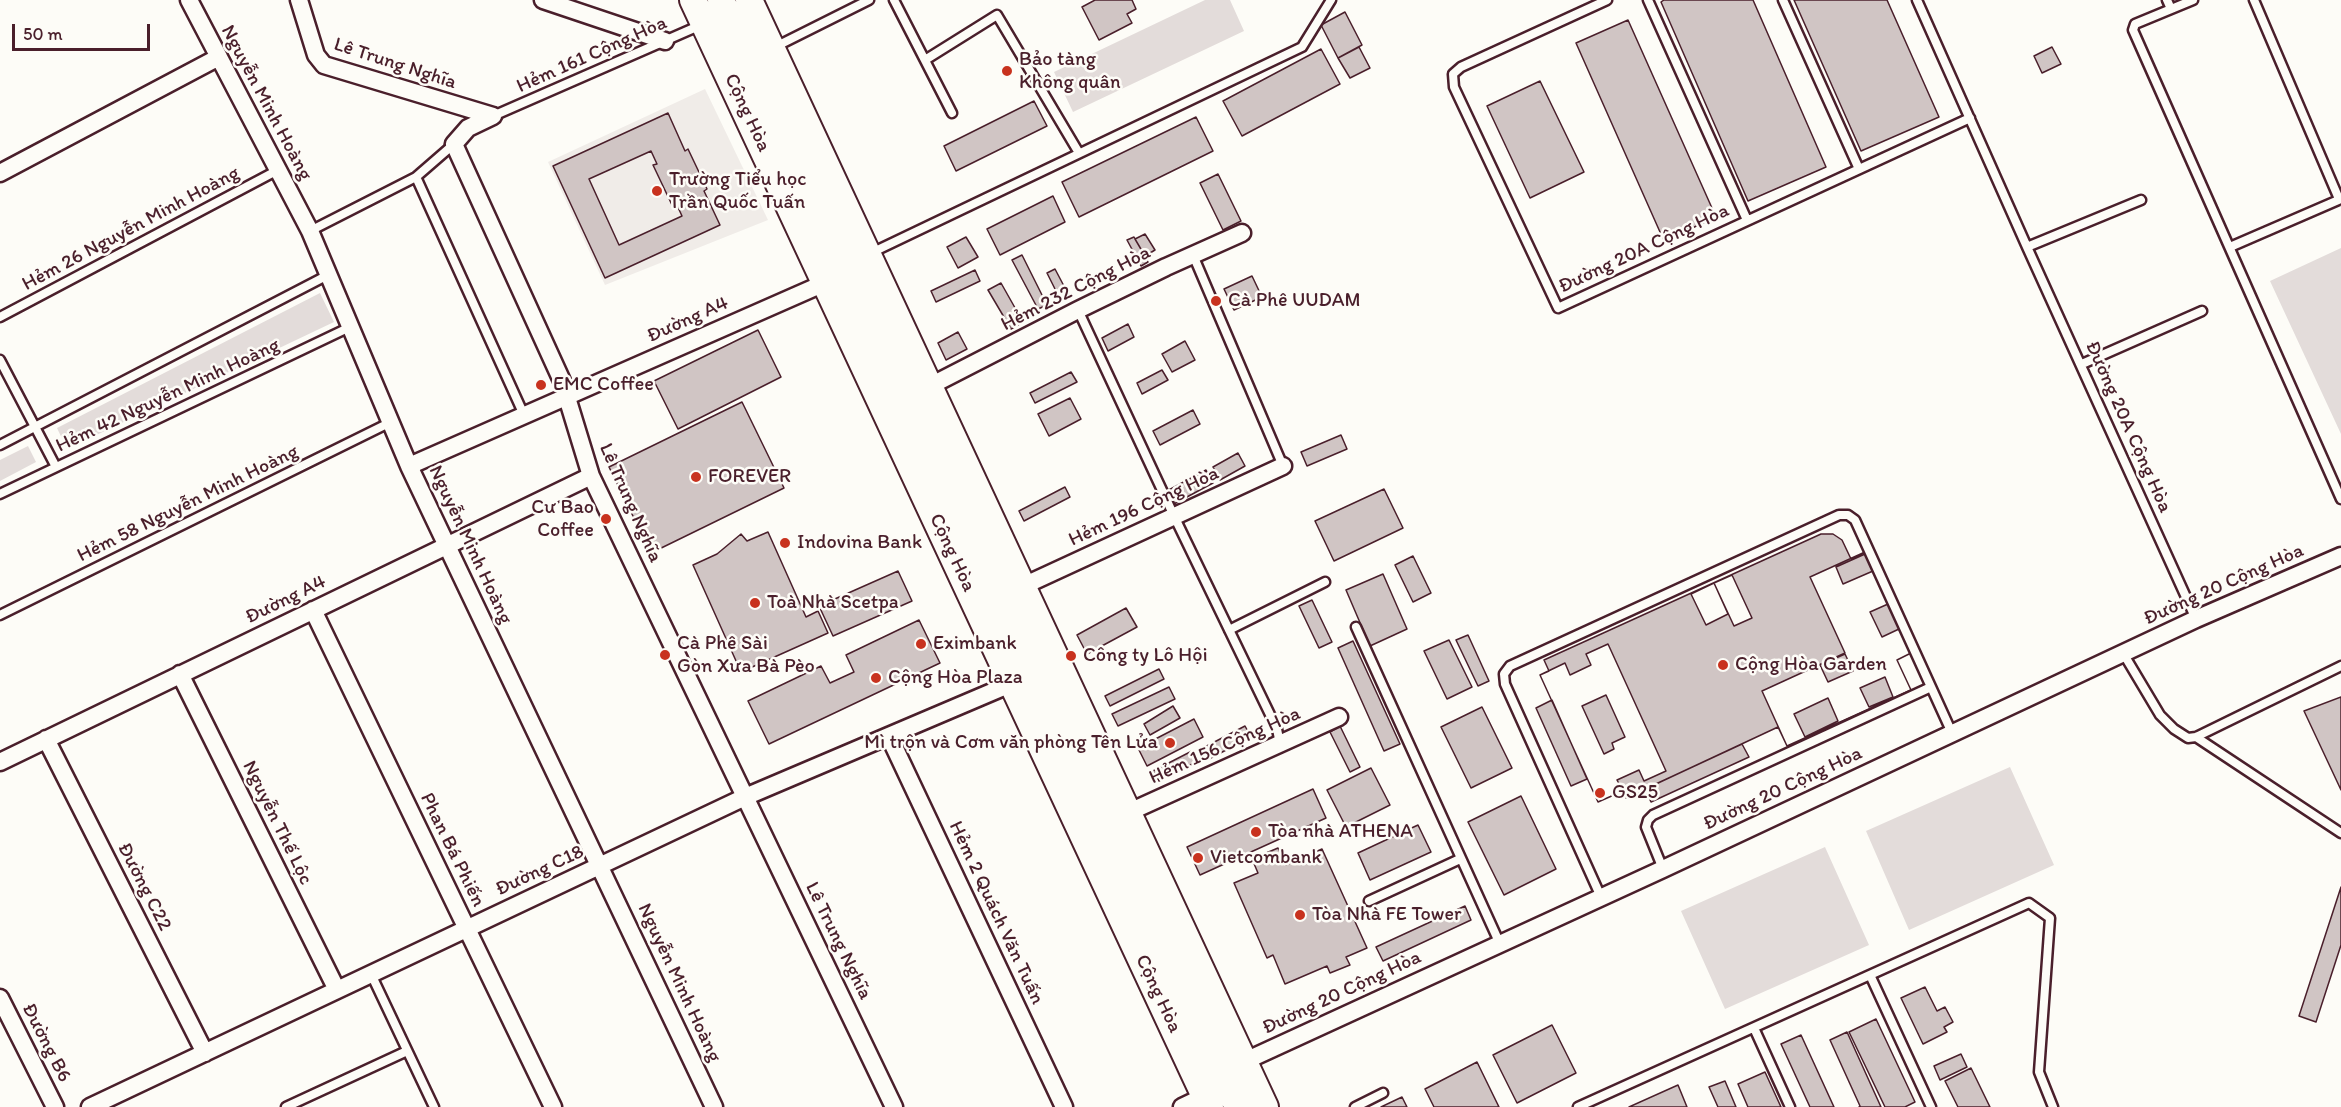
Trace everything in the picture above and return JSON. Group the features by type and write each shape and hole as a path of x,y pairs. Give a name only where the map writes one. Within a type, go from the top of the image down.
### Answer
{"main road":[{"name":"Cộng Hòa","path":"693,0 836,274 1238,1107"},
{"path":"721,0 836,274"},
{"path":"748,0 1265,1107"},
{"name":"Cộng Hòa","path":"836,274 1013,683 1208,1102"}],"street":[{"name":"Nguyễn Minh Hoàng","path":"189,0 310,231 409,466 714,1107"},
{"name":"Lê Trung Nghĩa","path":"299,0 316,55 324,65 492,116"},
{"path":"543,0 665,41"},
{"path":"0,173 219,57"},
{"path":"453,144 468,128 492,116"},
{"name":"Lê Trung Nghĩa","path":"453,144 562,381 591,476 894,1107"},
{"name":"Hẻm 232 Cộng Hòa","path":"930,386 1078,310 1242,233"},
{"name":"Đường A4","path":"409,466 836,274"},
{"name":"Hẻm 196 Cộng Hòa","path":"1021,587 1283,466"},
{"name":"Đường A4","path":"0,762 591,476"},
{"name":"Đường 20 Cộng Hòa","path":"1244,1062 2196,619 2341,556"},
{"name":"Phan Bá Phiến","path":"313,610 553,1107"},
{"name":"Nguyễn Thế Lộc","path":"180,674 337,990"},
{"name":"Đường C18","path":"90,1107 745,797 1013,683"},
{"name":"Hẻm 156 Cộng Hòa","path":"1127,813 1340,717"},
{"name":"Hẻm 2 Quách Văn Tuấn","path":"889,736 1064,1107"},
{"name":"Đường C22","path":"46,740 205,1053"},
{"name":"Đường B6","path":"0,998 55,1107"},
{"path":"1182,1107 1208,1102"}],"lane":[{"path":"772,49 869,0"},
{"path":"894,0 952,113"},
{"path":"868,254 1302,47 1332,0"},
{"name":"Đường 20A Cộng Hòa","path":"1607,0 1461,67 1453,74 1454,87 1558,308 1970,118"},
{"path":"1648,0 1747,220"},
{"path":"1783,0 1858,169"},
{"name":"Đường 20A Cộng Hòa","path":"1917,0 2196,619"},
{"path":"2167,0 2171,9"},
{"path":"2193,0 2135,24 2133,30 2341,499"},
{"path":"2230,247 2340,199 2254,0"},
{"path":"925,60 997,15 1079,153"},
{"name":"Hẻm 161 Cộng Hòa","path":"492,116 704,24"},
{"path":"310,231 416,177 453,144"},
{"name":"Hẻm 26 Nguyễn Minh Hoàng","path":"0,317 278,170"},
{"path":"416,177 524,415"},
{"path":"2027,247 2141,200"},
{"path":"1193,255 1283,466"},
{"name":"Hẻm 42 Nguyễn Minh Hoàng","path":"0,445 328,275"},
{"path":"1078,310 1277,729 1280,744"},
{"path":"2082,364 2202,311"},
{"name":"Hẻm 42 Nguyễn Minh Hoàng","path":"0,494 350,327"},
{"path":"0,360 56,467"},
{"name":"Hẻm 58 Nguyễn Minh Hoàng","path":"0,615 391,422"},
{"path":"1601,897 1505,684 1504,674 1510,666 1839,515 1848,515 1855,519 1952,733"},
{"path":"1229,630 1325,582"},
{"path":"1356,627 1500,944"},
{"path":"2123,653 2160,715 2174,729 2188,738 2196,737 2341,666"},
{"path":"1663,869 1646,828 1648,820 1653,815 1932,687"},
{"path":"2196,737 2341,833"},
{"path":"1369,901 1460,859"},
{"path":"1578,1107 2029,903 2050,918 2039,1072 2053,1107"},
{"path":"371,974 434,1107"},
{"path":"1870,975 1931,1107"},
{"path":"1754,1028 1790,1107"},
{"path":"291,1106 407,1051"},
{"path":"1355,1107 1383,1093"}],"shaded area":[{"path":"1205,0 1230,0 1244,31 1073,112 1054,72"},
{"name":"Trường Tiểu học Trần Quốc Tuấn","path":"705,89 768,220 605,285 548,162"},
{"path":"2341,248 2341,434 2270,281"},
{"path":"320,293 334,322 67,449 57,428"},
{"path":"28,446 36,462 0,481 0,460"},
{"path":"2010,767 2054,865 1909,930 1866,831"},
{"path":"1825,847 1869,945 1725,1009 1681,911"}],"building":[{"path":"1095,0 1132,0 1136,9 1127,14 1132,23 1099,40 1082,7"},
{"path":"1664,0 1753,0 1826,167 1748,201 1661,2"},
{"path":"1794,0 1887,0 1939,117 1861,151"},
{"path":"1345,12 1362,45 1338,58 1321,25"},
{"path":"1628,20 1716,217 1664,241 1576,43"},
{"path":"1359,47 1370,68 1350,78 1338,58"},
{"path":"2052,47 2061,64 2042,73 2034,56"},
{"path":"1321,49 1340,84 1242,136 1223,101"},
{"path":"1540,81 1584,172 1530,198 1487,106"},
{"path":"1034,101 1047,126 956,171 944,146"},
{"path":"668,113 685,151 688,149 707,189 704,191 720,225 605,278 553,166","holes":["651,151 657,164 653,165 672,205 676,203 682,216 619,245 589,179"]},
{"path":"1196,117 1213,151 1079,217 1062,182"},
{"path":"1218,174 1241,221 1223,230 1200,183"},
{"path":"1053,196 1065,222 1000,255 987,229"},
{"path":"1145,234 1155,250 1145,256 1135,239"},
{"path":"966,237 978,257 958,268 947,247"},
{"path":"1134,237 1148,262 1141,266 1127,240"},
{"path":"1022,255 1047,305 1038,309 1012,260"},
{"path":"1055,269 1065,288 1057,293 1047,273"},
{"path":"975,270 980,281 936,302 931,291"},
{"path":"1252,276 1262,297 1234,310 1224,289"},
{"path":"1001,283 1023,322 1011,329 988,290"},
{"path":"1128,324 1134,337 1108,351 1102,338"},
{"path":"758,330 781,377 678,429 654,381"},
{"path":"958,332 967,349 946,360 938,343"},
{"path":"1185,341 1195,360 1172,372 1162,354"},
{"path":"1162,370 1168,380 1142,394 1137,383"},
{"path":"1071,372 1077,382 1035,403 1030,393"},
{"path":"1070,398 1081,419 1049,436 1038,414"},
{"name":"FOREVER","path":"742,402 784,488 651,553 609,467"},
{"path":"1193,410 1200,424 1160,445 1153,431"},
{"path":"1341,435 1347,449 1307,466 1301,452"},
{"path":"1238,453 1245,466 1220,480 1213,467"},
{"path":"1206,470 1213,483 1172,505 1165,492"},
{"path":"1065,487 1070,497 1024,521 1019,511"},
{"path":"1384,489 1403,528 1334,561 1315,521"},
{"name":"Toà Nhà Scetpa","path":"768,532 806,617 818,611 828,633 741,672 693,565 717,554 741,534 747,541"},
{"name":"Cộng Hòa Garden","path":"1821,534 1833,534 1842,540 1851,559 1865,552 1911,653 1897,660 1911,690 1787,746 1778,727 1626,798 1623,791 1598,802 1540,675 1549,671 1544,660"},
{"path":"1865,552 1911,653 1897,660 1911,690 1787,746 1762,691 1845,653 1810,577"},
{"path":"1865,554 1873,571 1843,584 1836,567"},
{"path":"1413,556 1431,593 1413,602 1395,565"},
{"path":"898,571 912,601 833,636 819,606"},
{"path":"1383,574 1407,629 1370,646 1346,590"},
{"path":"1732,575 1752,618 1734,626 1714,583"},
{"path":"1714,583 1728,614 1706,625 1691,594"},
{"path":"1312,600 1332,642 1319,648 1299,606"},
{"path":"1888,604 1899,629 1882,637 1870,612"},
{"path":"1126,608 1137,627 1087,654 1077,635"},
{"name":"Cộng Hòa Plaza","path":"919,620 940,663 769,744 748,701 821,666 830,683 854,672 846,655"},
{"path":"1468,635 1489,681 1478,686 1456,640"},
{"path":"1449,640 1472,687 1447,699 1424,651"},
{"path":"1353,641 1400,744 1384,751 1338,648"},
{"path":"1608,644 1666,771 1644,781 1639,770 1617,780 1623,791 1598,802 1540,675 1565,663 1570,675 1591,665 1586,654"},
{"path":"1845,654 1853,671 1828,682 1820,665"},
{"path":"1159,669 1164,679 1110,706 1105,696"},
{"path":"1885,677 1893,697 1869,707 1860,688"},
{"path":"1169,687 1175,699 1118,726 1112,714"},
{"path":"1606,695 1625,737 1612,743 1614,749 1604,754 1582,706"},
{"path":"2341,697 2341,790 2304,711"},
{"path":"1828,698 1838,721 1805,737 1794,714"},
{"path":"1552,700 1587,779 1571,786 1536,708"},
{"path":"1173,706 1180,718 1150,735 1144,724"},
{"path":"1482,707 1512,768 1471,788 1441,727"},
{"name":"Mì trộn và Cơm văn phòng Tên Lửa","path":"1194,719 1203,737 1147,766 1138,748"},
{"path":"1245,726 1251,737 1207,760 1201,749"},
{"path":"1340,726 1360,767 1350,772 1330,732"},
{"path":"1742,744 1749,757 1651,802 1645,789"},
{"path":"1192,751 1198,761 1159,781 1153,771"},
{"path":"1371,768 1390,805 1346,827 1327,790"},
{"name":"Tòa nhà ATHENA","path":"1313,789 1326,818 1200,875 1187,847"},
{"path":"1521,796 1556,869 1504,895 1468,822"},
{"path":"1418,825 1431,852 1370,880 1358,853"},
{"name":"Tòa Nhà FE Tower","path":"1278,848 1286,865 1322,849 1367,948 1346,957 1350,965 1330,973 1327,966 1285,984 1273,955 1267,958 1234,883 1258,873 1252,859"},
{"path":"2341,887 2341,945 2316,1022 2299,1016"},
{"path":"1465,906 1471,920 1383,961 1376,947"},
{"path":"1925,987 1937,1011 1945,1007 1953,1022 1944,1027 1947,1032 1923,1044 1901,998"},
{"path":"1876,1019 1915,1102 1905,1107 1885,1107 1849,1032"},
{"path":"1552,1025 1576,1073 1517,1103 1493,1055"},
{"path":"1847,1032 1881,1107 1859,1107 1830,1040"},
{"path":"1801,1035 1834,1107 1810,1107 1781,1044"},
{"path":"1961,1054 1967,1067 1940,1080 1934,1066"},
{"path":"1477,1062 1499,1107 1434,1107 1425,1089"},
{"path":"1971,1068 1990,1107 1958,1107 1945,1081"},
{"path":"1765,1072 1781,1107 1748,1107 1738,1084"},
{"path":"1725,1081 1736,1107 1718,1107 1709,1087"},
{"path":"1678,1085 1687,1107 1629,1107"},
{"path":"1402,1097 1407,1107 1381,1107"}],"place":[{"name":"Bảo tàng Không quân","path":"1007,71"},
{"name":"Trường Tiểu học Trần Quốc Tuấn","path":"657,191"},
{"name":"Cà Phê UUDAM","path":"1216,301"},
{"name":"EMC Coffee","path":"541,385"},
{"name":"FOREVER","path":"696,477"},
{"name":"Cư Bao Coffee","path":"606,519"},
{"name":"Indovina Bank","path":"785,543"},
{"name":"Toà Nhà Scetpa","path":"755,603"},
{"name":"Eximbank","path":"921,644"},
{"name":"Cà Phê Sài Gòn Xưa Bà Pèo","path":"665,655"},
{"name":"Công ty Lô Hội","path":"1071,656"},
{"name":"Cộng Hòa Garden","path":"1723,665"},
{"name":"Cộng Hòa Plaza","path":"876,678"},
{"name":"Mì trộn và Cơm văn phòng Tên Lửa","path":"1170,743"},
{"name":"GS25","path":"1600,793"},
{"name":"Tòa nhà ATHENA","path":"1256,832"},
{"name":"Vietcombank","path":"1198,858"},
{"name":"Tòa Nhà FE Tower","path":"1300,915"}]}
